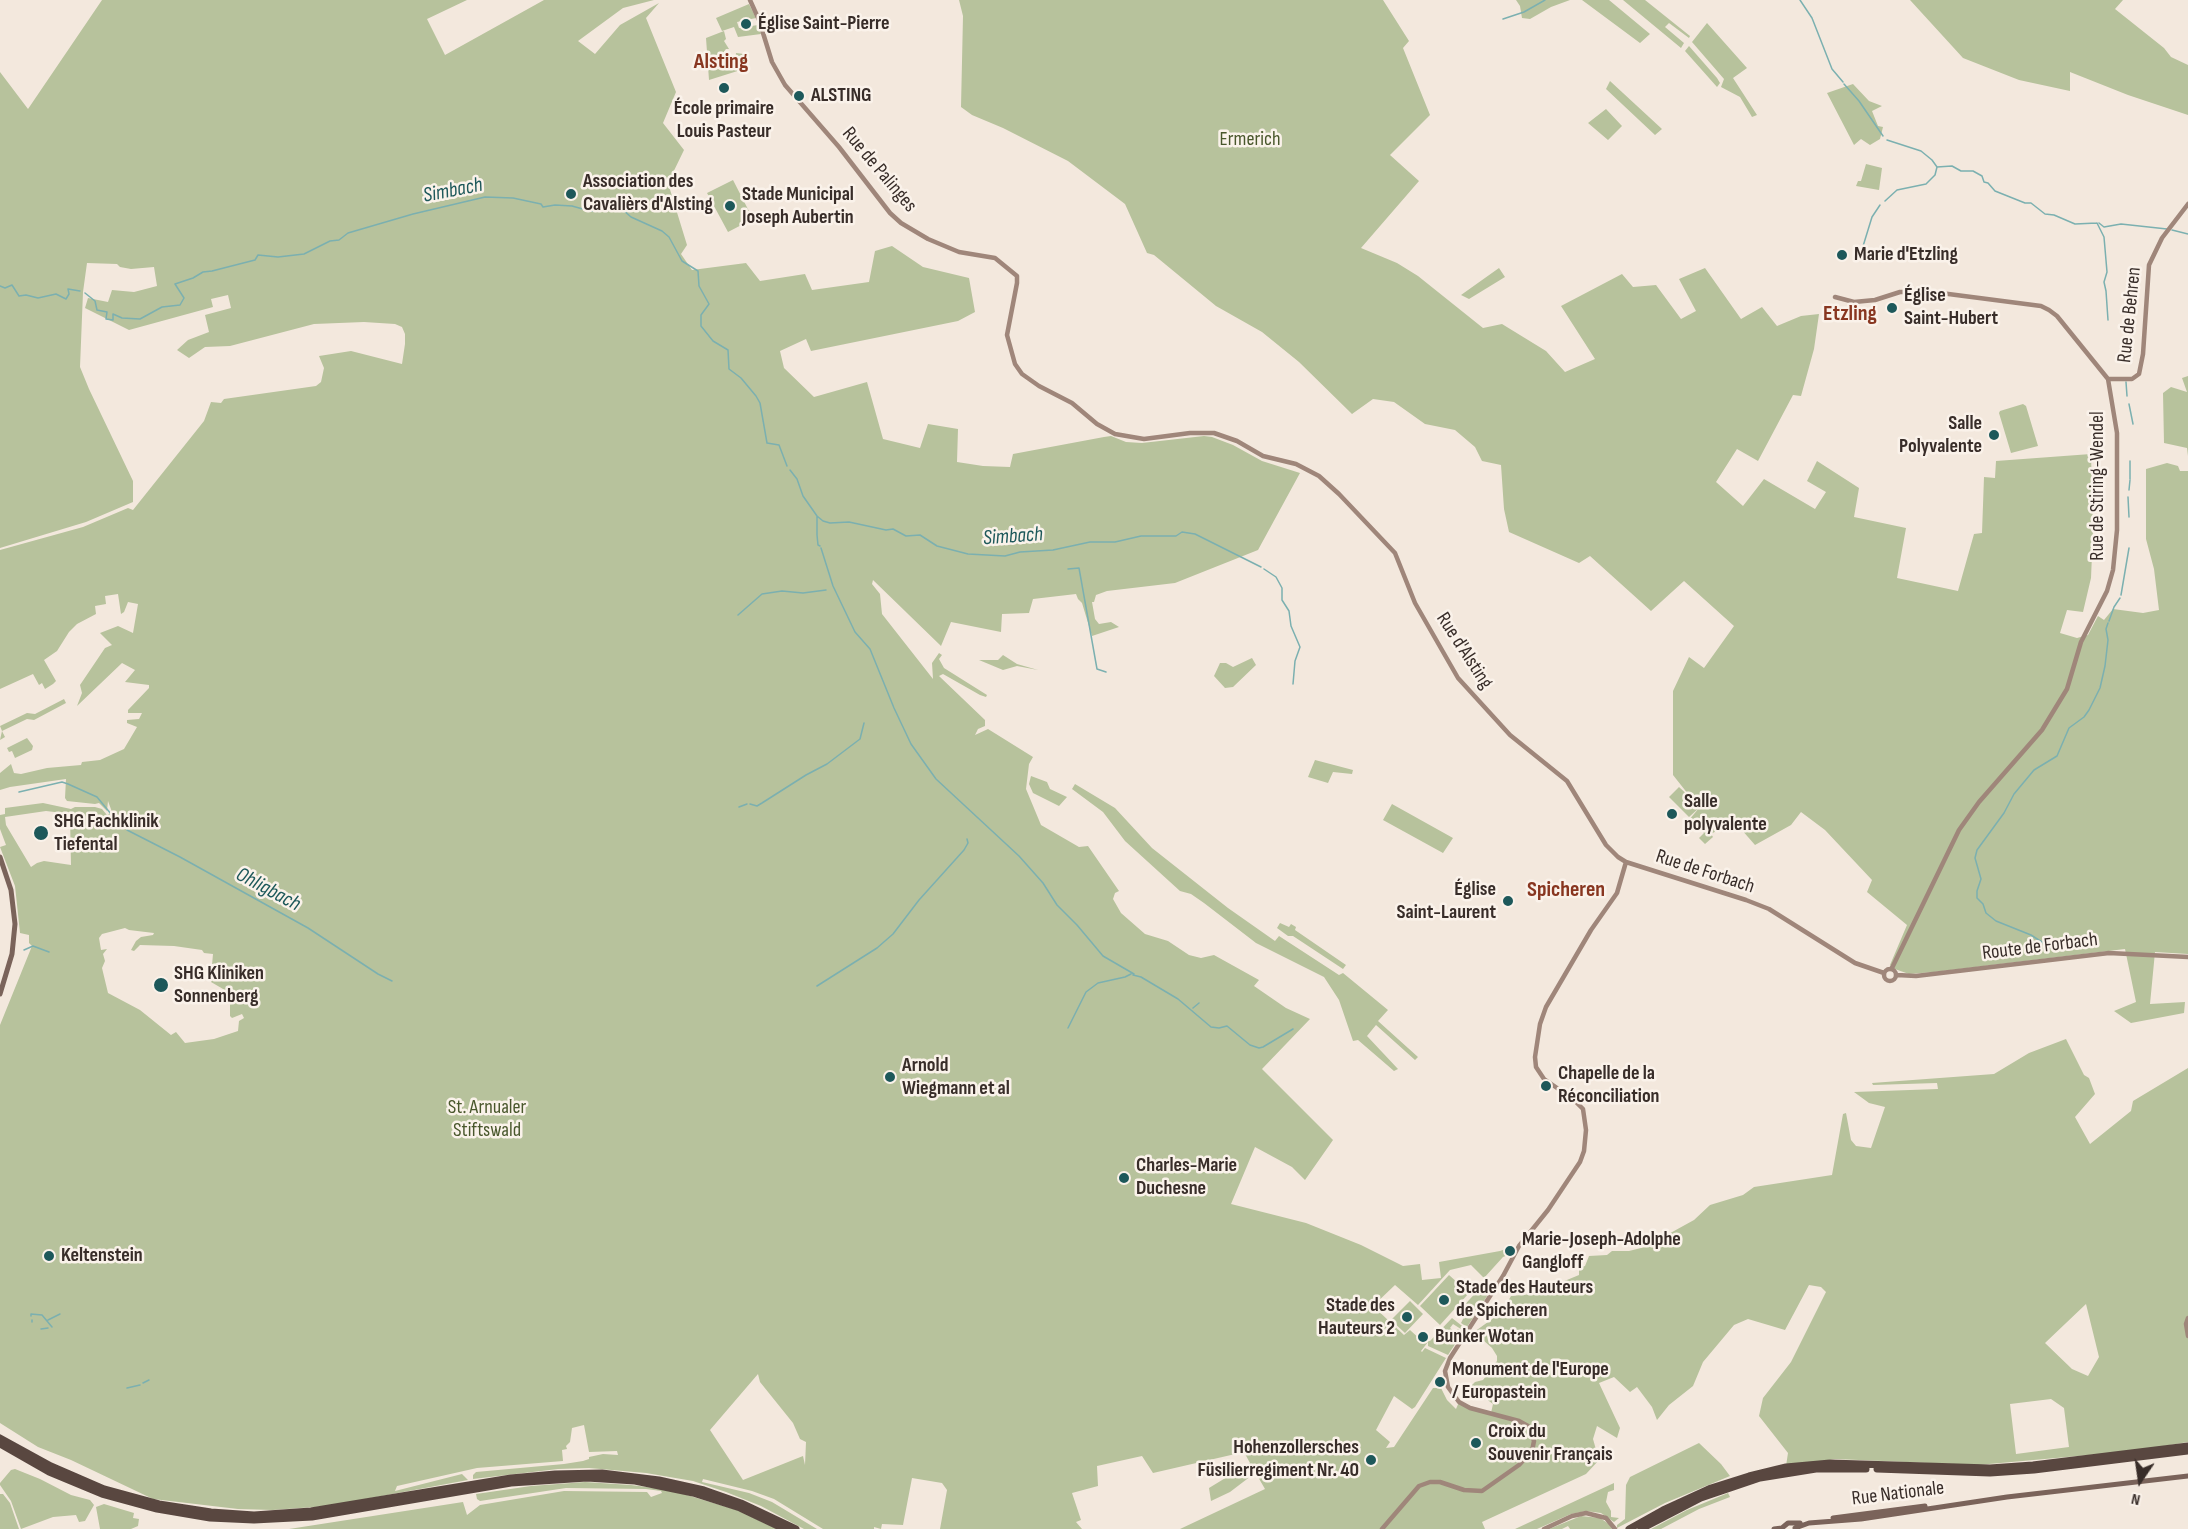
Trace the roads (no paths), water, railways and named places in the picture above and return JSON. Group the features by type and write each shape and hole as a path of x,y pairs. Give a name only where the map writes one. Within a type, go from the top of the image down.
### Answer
{"highway":[{"path":"0,1438 19,1452"},
{"path":"0,1444 115,1492 159,1504 218,1513 266,1515 311,1512 483,1485 571,1478 635,1481 670,1487 740,1508 784,1529"},
{"path":"1629,1529 1676,1504 1735,1482 1786,1467 1830,1463 1965,1469 2002,1467 2188,1446"},
{"path":"1750,1478 1830,1468 1996,1473 2188,1451"},
{"path":"483,1485 525,1476 571,1473 637,1476 713,1493 749,1506 796,1529"},
{"path":"1641,1529 1735,1482"}],"main road":[{"path":"0,857 11,890 15,924 11,959 0,994"},
{"name":"Rue Nationale","path":"1774,1529 1785,1528 1788,1523 1794,1527 1982,1498 2188,1476"}],"street":[{"name":"Rue de Palinges","path":"750,0 774,67 785,85 839,147 897,220 918,234 946,247 995,258 1015,274 1017,283 1007,335 1017,368 1040,386 1072,403 1097,424"},
{"name":"Rue de Behren","path":"2108,378 2132,379 2139,374 2143,354 2149,265 2166,232 2188,204"},
{"path":"1835,297 1854,302 1915,291 2041,306 2057,315 2108,378"},
{"name":"Rue de Stiring-Wendel","path":"1892,968 1959,830 1979,802 2042,730 2067,689 2081,642 2107,591 2113,570 2117,530 2118,433 2108,378"},
{"name":"Rue d'Alsting","path":"1097,424 1114,434 1139,439 1155,439 1190,433 1215,433 1237,441 1263,456 1305,468 1324,480 1395,553 1415,603 1458,678 1510,735 1567,781 1596,827"},
{"name":"Rue de Forbach","path":"1596,827 1606,845 1626,862 1757,904 1781,915 1855,963 1884,973"},
{"path":"1382,1529 1419,1486 1430,1482 1440,1482 1464,1490 1482,1491 1520,1465 1532,1451 1534,1441 1527,1426 1512,1418 1464,1406 1452,1396 1445,1371 1450,1358 1519,1246 1573,1175 1584,1151 1586,1130 1582,1108 1544,1079 1536,1067 1535,1057 1540,1024 1546,1007 1591,930 1617,893 1626,862"},
{"name":"Route de Forbach","path":"1897,975 1916,976 2109,953 2188,957"},
{"path":"1892,968 1897,975 1894,980 1889,981 1884,973 1892,968"},
{"path":"2188,1318 2186,1324 2188,1336"},
{"path":"1544,1529 1572,1516 1586,1513 1606,1518 1615,1529"}],"waterway":[{"path":"1503,19 1524,12 1545,0"},
{"path":"1800,0 1812,18 1832,69 1843,82"},
{"path":"1844,84 1859,101 1883,136"},
{"path":"1887,140 1921,151 1937,167 1952,166 1961,171 1973,171 1982,176 1984,182 1995,191 2025,203 2031,203 2045,214 2054,215 2075,224 2097,223"},
{"path":"1885,201 1897,190 1926,184 1935,175 1937,167"},
{"name":"Simbach","path":"85,293 95,301 97,310 107,312 106,319 113,320 113,314 122,318 140,319 162,307 180,305 184,298 175,284 203,272 255,260 258,255 278,257 304,254 330,241 339,240 348,233 413,214 485,197 513,198 541,204 543,207 572,206 590,211 594,211 608,200 614,202 631,217 662,231 669,237 682,261 698,271 699,286 709,304 701,315 701,326 713,341 728,350 729,369 741,378 756,396 760,403 767,443 779,445 787,466"},
{"path":"1860,256 1872,217 1880,205"},
{"path":"2097,223 2104,237 2107,272 2104,282 2108,320"},
{"path":"2099,223 2104,227 2121,224 2167,229"},
{"path":"2172,230 2188,234"},
{"name":"Simbach","path":"0,286 5,288 12,285 19,296 38,298 56,294 66,299 69,294 68,289 80,291"},
{"path":"2126,382 2127,396"},
{"path":"2129,404 2133,424"},
{"path":"2130,461 2130,479"},
{"name":"Simbach","path":"790,470 797,479 803,496 823,521 849,522 886,530 893,529 906,536 920,535 937,546 968,554 1005,556 1020,552 1053,550 1090,542 1115,542 1141,536 1176,536 1182,532 1195,534 1261,567"},
{"path":"2129,490 2130,480"},
{"path":"2128,497 2129,517"},
{"path":"817,516 817,535 820,546"},
{"path":"821,548 833,586 855,632 870,649 911,744 936,779 1019,856 1043,883 1057,905 1103,956 1178,999 1211,1027 1227,1026 1250,1045 1263,1047 1293,1029"},
{"path":"2121,595 2129,548"},
{"path":"1068,569 1079,568 1097,669 1106,672"},
{"name":"Simbach","path":"1264,569 1276,577 1282,588 1282,600 1289,611 1291,626 1300,647 1295,661 1293,684"},
{"path":"738,615 762,594 826,590"},
{"path":"2109,621 2120,598"},
{"path":"2056,951 2031,935 1996,921 1986,913 1983,904 1977,898 1981,879 1975,858 1977,850 2004,813 2014,794 2034,770 2057,756 2069,728 2084,717 2089,710 2100,688 2105,666 2108,623"},
{"path":"750,804 757,806 827,764 860,739 864,723"},
{"name":"Ohligbach","path":"19,792 62,782 97,797 121,826"},
{"path":"739,807 747,804"},
{"name":"Ohligbach","path":"127,830 308,928 392,981"},
{"path":"817,986 877,948 893,934 919,900 964,850 968,843 967,839"},
{"path":"24,950 33,946 49,952"},
{"path":"1068,1028 1086,992 1098,983 1131,974"},
{"path":"1193,1008 1199,1003"},
{"path":"31,1316 31,1314 42,1315 52,1327"},
{"path":"48,1320 60,1314"},
{"path":"41,1329 48,1328"},
{"path":"143,1383 149,1380"},
{"path":"127,1388 140,1385"}],"place":[{"name":"Église Saint-Pierre","path":"746,24"},
{"name":"École primaire Louis Pasteur","path":"724,88"},
{"name":"ALSTING","path":"799,96"},
{"name":"Association des Cavalièrs d'Alsting","path":"571,194"},
{"name":"Stade Municipal Joseph Aubertin","path":"730,206"},
{"name":"Marie d'Etzling","path":"1842,255"},
{"name":"Église Saint-Hubert","path":"1892,308"},
{"name":"Salle Polyvalente","path":"1994,435"},
{"name":"Salle polyvalente","path":"1672,814"},
{"name":"SHG Fachklinik Tiefental","path":"41,833"},
{"name":"Église Saint-Laurent","path":"1508,901"},
{"name":"SHG Kliniken Sonnenberg","path":"161,985"},
{"name":"Arnold Wiegmann et al","path":"890,1077"},
{"name":"Chapelle de la Réconciliation","path":"1546,1086"},
{"name":"Charles-Marie Duchesne","path":"1124,1178"},
{"name":"Marie-Joseph-Adolphe Gangloff","path":"1510,1251"},
{"name":"Keltenstein","path":"49,1256"},
{"name":"Stade des Hauteurs de Spicheren","path":"1444,1300"},
{"name":"Stade des Hauteurs 2","path":"1407,1317"},
{"name":"Bunker Wotan","path":"1423,1337"},
{"name":"Monument de l'Europe / Europastein","path":"1440,1382"},
{"name":"Croix du Souvenir Français","path":"1476,1443"},
{"name":"Hohenzollersches Füsilierregiment Nr. 40","path":"1371,1460"}],"district":[{"name":"Alsting","path":"721,62"},
{"name":"Etzling","path":"1850,314"},
{"name":"Spicheren","path":"1566,890"}],"park label":[{"name":"Ermerich","path":"1250,140"},
{"name":"St. Arnualer Stiftswald","path":"487,1120"}]}
